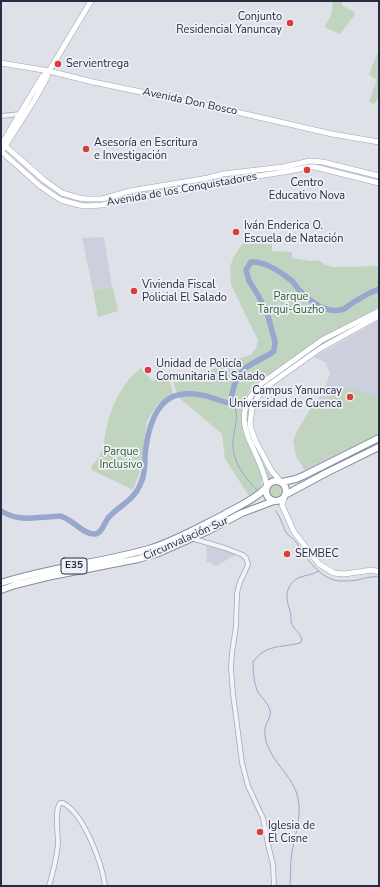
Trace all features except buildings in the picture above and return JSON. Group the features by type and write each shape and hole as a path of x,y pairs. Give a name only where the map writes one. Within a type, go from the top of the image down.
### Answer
{"highway":[{"name":"Circunvalación Sur","path":"1,583 46,571 125,555 157,546 190,532 240,506 258,495 272,482 281,482 301,477 379,438"},
{"name":"Circunvalación Sur","path":"1,590 47,577 156,554 208,531 242,513 281,500 285,496 326,473 379,448"},
{"path":"281,482 286,489 285,496"},
{"path":"266,487 267,496 270,500 275,501"}],"main road":[{"path":"1,152 3,145 23,114 42,78 49,71 91,1"},
{"name":"Avenida Don Bosco","path":"1,63 49,71 325,133 379,142"},
{"name":"Avenida de los Conquistadores","path":"3,145 44,180 62,193 86,199 102,199 130,191 208,178 223,174 282,167 310,161 323,162 379,176"},
{"name":"Avenida de los Conquistadores","path":"1,152 40,186 53,195 62,200 86,206 102,205 231,180 309,167 315,167 379,183"},
{"path":"266,487 264,472 245,429 244,423 245,409 254,390 322,340 379,311"},
{"path":"281,482 271,470 251,430 251,414 257,398 266,388 321,348 379,316"},
{"path":"285,496 282,505 294,532 322,566 334,573 344,574 372,570 379,572"},
{"path":"275,501 284,510"}],"street":[{"path":"1,116 23,114"},
{"path":"207,543 203,539 203,536 208,531"},
{"path":"191,538 243,555 246,558 248,565 240,582 237,593 236,626 231,660 233,694 242,763 248,786 263,818 273,865 274,886"},
{"path":"49,886 56,859 58,842 58,809 60,803 63,803 70,809 87,832 103,871 105,886"}],"shaded area":[{"path":"104,237 112,287 93,290 82,238"},
{"name":"Campus Yanuncay Universidad de Cuenca","path":"379,320 379,436 305,471 296,457 293,440 310,409 324,391 330,373 325,362 314,357"},
{"path":"206,546 237,554 216,566 206,561"}],"green space":[{"path":"333,1 341,1 343,6 355,13 340,34 326,28 325,26 331,15"},
{"path":"377,54 379,55 379,95 374,104 369,101 377,80 369,74"},
{"path":"203,181 203,184 140,193 103,202 83,202 83,201"},
{"name":"Parque Tarqui-Guzho","path":"246,239 257,244 272,244 272,251 292,252 292,258 311,261 318,260 333,267 379,266 379,307 321,338 254,385 249,391 242,409 242,419 262,477 259,490 255,494 249,496 225,459 222,434 178,397 172,378 204,372 216,368 231,361 251,355 256,348 258,340 231,285 230,267 233,258"},
{"path":"113,287 118,311 98,317 93,290"},
{"path":"379,315 267,384 251,401 255,391 323,342 356,324"},
{"name":"Parque Inclusivo","path":"141,368 152,381 168,377 173,393 156,406 147,421 139,474 133,490 92,470 91,468 101,453 108,422 114,404 122,388"},
{"path":"341,388 351,388 379,397 379,434 305,469 297,456 295,449 294,440 297,432 311,409 316,404"},
{"path":"251,401 248,417 254,442 263,463 270,474 276,479 268,482 247,428 247,411"},
{"path":"276,482 282,485 285,491 282,497 276,500 270,497 267,491 270,485"}],"waterway":[{"path":"1,511 18,518 60,516 69,520 85,532 97,534 107,519 134,495 142,481 149,430 155,414 165,402 177,395 194,394 211,397 230,403 234,384 240,374 248,366 274,351 275,342 267,312 249,281 246,270 251,262 262,263 278,271 292,281 309,299 326,309 344,309 360,298 379,289"},
{"path":"230,403 235,407 237,417 233,444 234,454 238,466 248,481 257,490"},
{"path":"276,511 287,534 295,541 309,561 325,576 339,581 353,581 371,577 379,577"},
{"path":"290,886 291,856 299,819 298,798 293,785 273,757 267,744 265,730 270,715 270,710 258,692 254,678 253,662 258,656 268,649 300,643 302,640 301,637 291,622 287,598 288,591 290,586 297,579 319,571"}],"place":[{"name":"Conjunto Residencial Yanuncay","path":"290,23"},
{"name":"Servientrega","path":"58,64"},
{"name":"Asesoría en Escritura e Investigación","path":"86,149"},
{"name":"Centro Educativo Nova","path":"307,170"},
{"name":"Iván Enderica O. Escuela de Natación","path":"236,232"},
{"name":"Vivienda Fiscal Policial El Salado","path":"134,291"},
{"name":"Unidad de Policía Comunitaria El Salado","path":"148,370"},
{"name":"Campus Yanuncay Universidad de Cuenca","path":"350,397"},
{"name":"SEMBEC","path":"287,554"},
{"name":"Iglesia de El Cisne","path":"260,832"}]}
